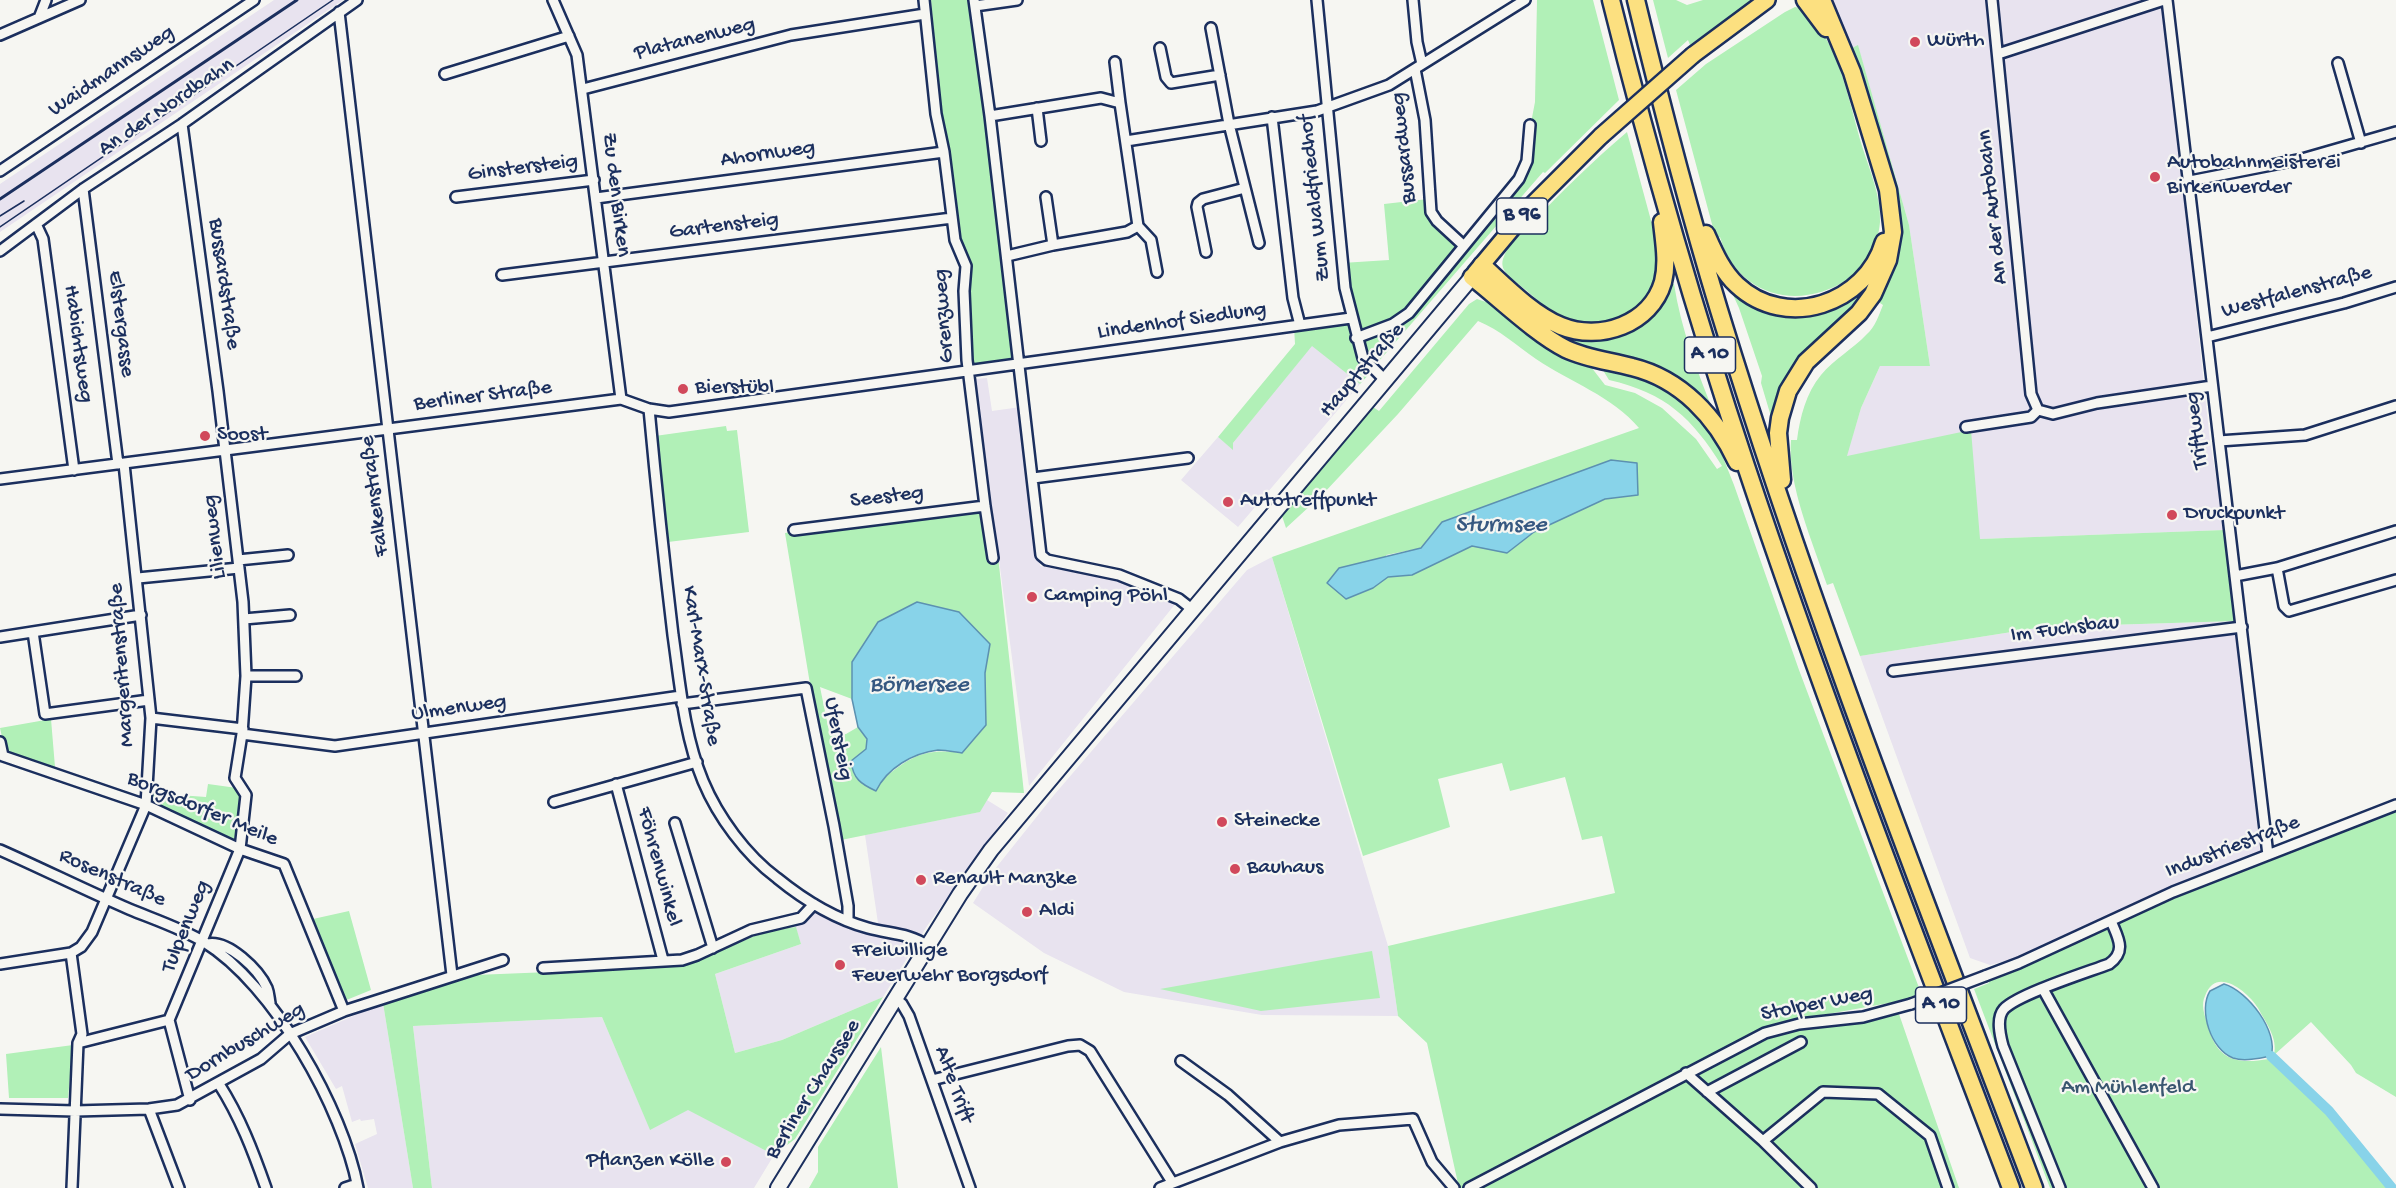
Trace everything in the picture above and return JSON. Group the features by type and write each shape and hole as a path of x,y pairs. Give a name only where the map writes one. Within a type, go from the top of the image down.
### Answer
{"highway":[{"name":"A 10","path":"1611,0 1657,174 1722,393 1769,534 1871,822 2011,1188"},
{"name":"A 10","path":"1635,0 1719,310 1794,537 1848,692 2034,1188"},
{"path":"1682,180 1722,267 1738,286 1759,299 1793,309 1815,307 1846,294 1872,270 1886,235 1887,215 1883,192 1844,65 1826,29 1805,0"},
{"path":"1794,537 1779,450 1783,404 1794,379 1806,362 1859,313 1874,294 1888,260 1893,232 1888,190 1850,64 1822,0"},
{"path":"1477,271 1537,312 1562,326 1598,333 1624,325 1639,316 1649,305 1658,293 1664,276 1666,257 1657,174"},
{"path":"1477,271 1559,345 1581,355 1653,373 1684,391 1710,418 1735,458 1769,534"}],"main road":[{"name":"Hauptstraße","path":"1028,806 1528,210 1601,136 1693,55 1767,0"},
{"name":"Berliner Chaussee","path":"778,1188 972,877 1028,806"}],"street":[{"path":"39,18 46,0"},
{"path":"0,35 80,0"},
{"name":"An der Nordbahn","path":"0,251 83,189 182,124 357,0"},
{"name":"Zu den Birken","path":"553,0 577,56 621,399"},
{"name":"Grenzweg","path":"924,0 936,114 944,152 955,240 966,266 964,314 968,371 993,558"},
{"path":"1017,0 975,3 1041,555 1047,560 1119,575 1179,599 1193,610"},
{"name":"Zum Waldfriedhof","path":"1317,0 1340,258 1356,338 1366,363 1385,380"},
{"name":"Bussardweg","path":"1413,0 1425,120 1431,212 1437,221 1463,245"},
{"path":"1126,141 1326,109 1332,104 1377,91 1525,0"},
{"name":"An der Autobahn","path":"1992,0 2031,394 2038,410"},
{"path":"1998,54 2166,0"},
{"name":"Triftweg","path":"2166,0 2190,182 2218,441 2268,855"},
{"name":"Waidmannsweg","path":"0,171 248,2"},
{"name":"Falkenstraße","path":"339,12 452,975"},
{"name":"Platanenweg","path":"582,89 791,35 925,14"},
{"path":"1211,28 1229,124 1259,243"},
{"path":"445,74 569,36"},
{"path":"1160,48 1166,77 1171,83 1220,75"},
{"path":"1115,62 1138,226 1151,240 1157,272"},
{"path":"2338,63 2361,144"},
{"path":"990,116 1101,98 1120,102"},
{"path":"1037,108 1041,141"},
{"name":"Zum Waldfriedhof","path":"1272,117 1293,298 1300,325"},
{"name":"Bussardstraße","path":"182,124 225,450"},
{"name":"Hauptstraße","path":"1356,338 1385,328 1403,318 1523,172 1528,156 1530,124"},
{"path":"2190,182 2277,165 2361,144 2396,132"},
{"name":"Ahornweg","path":"596,198 944,152"},
{"name":"Ginstersteig","path":"456,197 594,180"},
{"path":"1206,252 1198,203 1203,199 1245,188"},
{"name":"Elstergasse","path":"83,189 121,464"},
{"path":"1046,196 1053,245"},
{"name":"Gartensteig","path":"502,274 952,218"},
{"name":"Habichtsweg","path":"36,224 44,239 74,471"},
{"path":"1007,256 1127,232 1138,226"},
{"name":"Westfalenstraße","path":"2207,337 2344,303 2396,287"},
{"name":"Lindenhof Siedlung","path":"968,371 1351,318"},
{"name":"Berliner Straße","path":"0,479 621,399 649,409 669,412 968,371"},
{"path":"1966,427 2031,417 2038,410 2054,414 2097,403 2212,386"},
{"path":"2218,441 2305,435 2396,406"},
{"name":"Karl-Marx-Straße","path":"649,409 662,543 682,700 704,782 734,833 752,855 776,878 814,904 848,921 911,936 928,946"},
{"name":"Lilienweg","path":"225,450 244,619 246,676 242,732 235,778 246,795 240,849"},
{"path":"1033,478 1188,458"},
{"name":"Margeritenstraße","path":"72,953 81,947 92,932 146,806 150,700 138,578 121,464"},
{"name":"Seesteg","path":"795,530 985,506"},
{"path":"2235,576 2277,568 2396,531"},
{"path":"138,578 288,555"},
{"path":"2277,568 2284,606 2289,611 2396,580"},
{"path":"0,637 141,615"},
{"path":"244,619 290,615"},
{"name":"Im Fuchsbau","path":"1893,671 2242,627"},
{"path":"33,632 45,714 150,700"},
{"path":"246,676 296,676"},
{"name":"Ufersteig","path":"682,700 806,688 834,826 848,906 848,921"},
{"name":"Ulmenweg","path":"151,718 335,746 682,700"},
{"name":"Borgsdorfer Meile","path":"0,742 3,756 146,806 240,849 284,864 344,1011"},
{"name":"Föhrenwinkel","path":"554,802 697,762"},
{"name":"Föhrenwinkel","path":"616,784 663,960"},
{"name":"Industriestraße","path":"2087,932 2163,896 2396,805"},
{"path":"675,823 713,948"},
{"name":"Tulpenweg","path":"169,1020 205,943 240,849"},
{"name":"Rosenstraße","path":"0,850 205,943 239,971 271,1005 322,1091 339,1127 358,1186"},
{"path":"543,968 682,960 751,930 801,918 814,904"},
{"path":"2060,1188 2001,1036 2001,1016 2004,1009 2043,989 2115,960 2120,955 2120,945 2111,921"},
{"name":"Stolper Weg","path":"1469,1188 1750,1039 1776,1029 1799,1024 1863,1017 1911,1004 2019,963 2087,932"},
{"path":"0,964 72,953 82,1034 78,1043 72,1188"},
{"name":"Dornbuschweg","path":"0,1109 148,1110 177,1105 190,1100 261,1059 290,1034 344,1011 503,960"},
{"path":"2043,989 2153,1188"},
{"name":"Alte Trift","path":"896,999 905,1008 970,1188"},
{"path":"78,1043 169,1020 190,1100"},
{"path":"1707,1092 1801,1042"},
{"path":"932,1080 1080,1045 1090,1052 1172,1182"},
{"path":"1181,1061 1228,1095 1281,1142"},
{"path":"1686,1073 1763,1141 1811,1188"},
{"path":"219,1084 241,1121 266,1188"},
{"path":"1763,1141 1824,1092 1878,1094 1930,1136 1948,1188"},
{"path":"148,1110 179,1188"},
{"path":"1160,1188 1281,1142 1339,1125 1413,1119 1432,1162 1454,1188"},
{"path":"345,1188 358,1186"}],"shaded area":[{"path":"274,0 343,0 0,232 0,184"},
{"path":"1830,0 2163,0 2210,441 2225,530 1980,539 1846,457 1861,408 1880,366 1930,366 1909,225 1858,46 1852,48"},
{"path":"1312,345 1360,384 1238,527 1181,480 1218,437 1233,449 1233,443"},
{"path":"987,378 992,411 1021,407 1040,566 1113,579 1140,587 1176,603 1029,786 975,379"},
{"path":"1272,557 1388,946 1398,1016 1262,1015 1124,992 1044,953 973,903 991,874 1054,795 1247,570"},
{"path":"2236,621 2260,852 2142,901 2020,957 1990,965 1970,958 1860,656 2043,627"},
{"path":"987,800 1008,813 927,926 883,997 782,1040 735,1053 715,974 801,944 792,916 838,909 854,917 878,923 865,835 979,812"},
{"path":"383,1003 413,1188 368,1188 355,1144 377,1134 374,1119 361,1121 360,1119 352,1122 342,1086 336,1089 305,1037"},
{"path":"602,1017 650,1129 687,1109 774,1155 754,1188 432,1188 413,1026"}],"green space":[{"path":"931,0 973,0 1016,363 973,371 966,293 938,78"},
{"path":"1537,0 1593,0 1619,100 1545,173 1543,172 1373,368 1358,338 1394,326 1520,180 1535,102"},
{"path":"1653,0 1676,0 1687,5 1703,0 1752,0 1690,45 1688,40 1668,58"},
{"path":"1795,7 1806,12 1813,19 1829,43 1835,57 1874,184 1879,203 1880,222 1874,247 1851,282 1848,279 1829,289 1810,295 1790,296 1755,285 1740,273 1728,257 1720,237 1716,239 1676,90 1706,64"},
{"path":"1858,45 1909,225 1930,366 1880,366 1861,408 1847,456 1971,430 1980,539 2225,530 2236,621 2043,627 1860,656 1833,583 1827,585 1808,532 1797,494 1791,457 1791,440 1797,440 1802,414 1811,390 1826,369 1862,339 1877,321 1883,305 1877,301 1895,261 1857,62 1852,48"},
{"path":"1627,132 1656,239 1655,276 1648,293 1625,317 1609,323 1591,324 1571,320 1551,310 1511,278 1503,268 1503,259 1519,236"},
{"path":"1428,199 1430,210 1462,245 1408,312 1358,336 1342,263 1389,260 1384,204"},
{"path":"1875,277 1772,420 1761,383 1762,376 1739,308 1729,286 1740,296 1845,303"},
{"path":"1669,283 1674,284 1685,334 1714,413 1671,374 1661,369 1583,348 1541,324 1590,339 1612,337"},
{"path":"1477,299 1498,306 1588,363 1605,385 1635,393 1662,408 1696,439 1717,469 1722,466 1700,434 1676,410 1646,392 1609,380 1601,367 1656,382 1692,407 1718,445 1799,670 1921,993 1900,1001 1800,1019 1801,1029 1867,1022 1899,1014 1959,1188 1459,1188 1427,1043 1398,1016 1388,946 1615,893 1602,836 1582,840 1565,777 1510,791 1502,763 1438,779 1450,827 1363,856 1272,557 1639,428 1604,398 1549,367 1501,333 1478,321 1398,414 1323,494 1286,528 1281,513 1306,480 1373,407 1379,411 1469,304","holes":["1611,460 1638,495 1605,499 1534,532 1507,553 1472,546 1412,575 1388,577 1386,555 1421,548 1442,522"]},
{"path":"1350,319 1372,371 1360,384 1312,346 1233,443 1233,450 1218,437 1295,344 1294,327"},
{"path":"726,426 727,431 737,430 749,532 668,542 655,436"},
{"path":"979,511 986,548 997,547 1024,793 992,792 980,812 836,841 785,533","holes":["917,602 990,644 985,673 986,725 962,753 938,752 919,756 901,765 882,780 866,749 867,739 858,727 846,734 830,736 820,687 852,699 852,662 878,622"]},
{"path":"51,719 55,767 5,751 0,728"},
{"path":"208,784 237,788 242,795 234,842 151,804 152,793 206,797"},
{"name":"Am Mühlenfeld","path":"2396,810 2396,1097 2356,1073 2311,1022 2274,1055 2273,1037 2258,1008 2247,995 2232,984 2224,982 2210,987 2203,1006 2211,1035 2221,1052 2236,1060 2269,1059 2325,1113 2387,1188 2050,1188 1974,989 1989,983 1987,978 2144,907"},
{"path":"349,911 371,990 344,1001 313,919"},
{"path":"796,927 801,944 715,974 735,1053 782,1040 883,997 795,1139 774,1155 688,1110 650,1130 602,1017 413,1026 432,1188 413,1188 383,1003 475,975 649,968 692,963 766,931"},
{"path":"1372,951 1380,998 1261,1011 1160,989"},
{"path":"73,1045 68,1098 9,1098 6,1054"},
{"path":"881,1047 898,1188 809,1188 818,1172 818,1147"}],"water":[{"name":"Sturmsee","path":"1611,460 1637,463 1638,495 1605,499 1534,532 1507,553 1472,546 1412,575 1388,577 1373,588 1346,599 1327,583 1339,568 1421,548 1442,522"},
{"name":"Börnersee","path":"917,602 959,612 990,644 985,673 986,725 962,753 938,750 919,754 902,763 887,775 876,791 859,780 852,767 851,761 866,749 867,739 858,727 852,699 852,662 878,622"},
{"path":"2224,984 2243,995 2260,1014 2270,1036 2271,1056 2242,1060 2225,1054 2218,1047 2209,1029 2205,1008 2210,991"}],"waterway":[{"path":"2271,1056 2329,1111 2392,1188"}],"tram line":[{"path":"0,227 333,0"},
{"path":"0,216 24,201"}],"railway":[{"path":"0,199 297,0"}],"place":[{"name":"Würth","path":"1915,42"},
{"name":"Autobahnmeisterei Birkenwerder","path":"2155,177"},
{"name":"Bierstübl","path":"683,389"},
{"name":"Soost","path":"205,436"},
{"name":"Autotreffpunkt","path":"1228,502"},
{"name":"Druckpunkt","path":"2172,515"},
{"name":"Camping Pöhl","path":"1032,597"},
{"name":"Steinecke","path":"1222,822"},
{"name":"Bauhaus","path":"1235,869"},
{"name":"Renault Manzke","path":"921,880"},
{"name":"Aldi","path":"1027,912"},
{"name":"Freiwillige Feuerwehr Borgsdorf","path":"840,965"},
{"name":"Pflanzen Kölle","path":"726,1162"}]}
